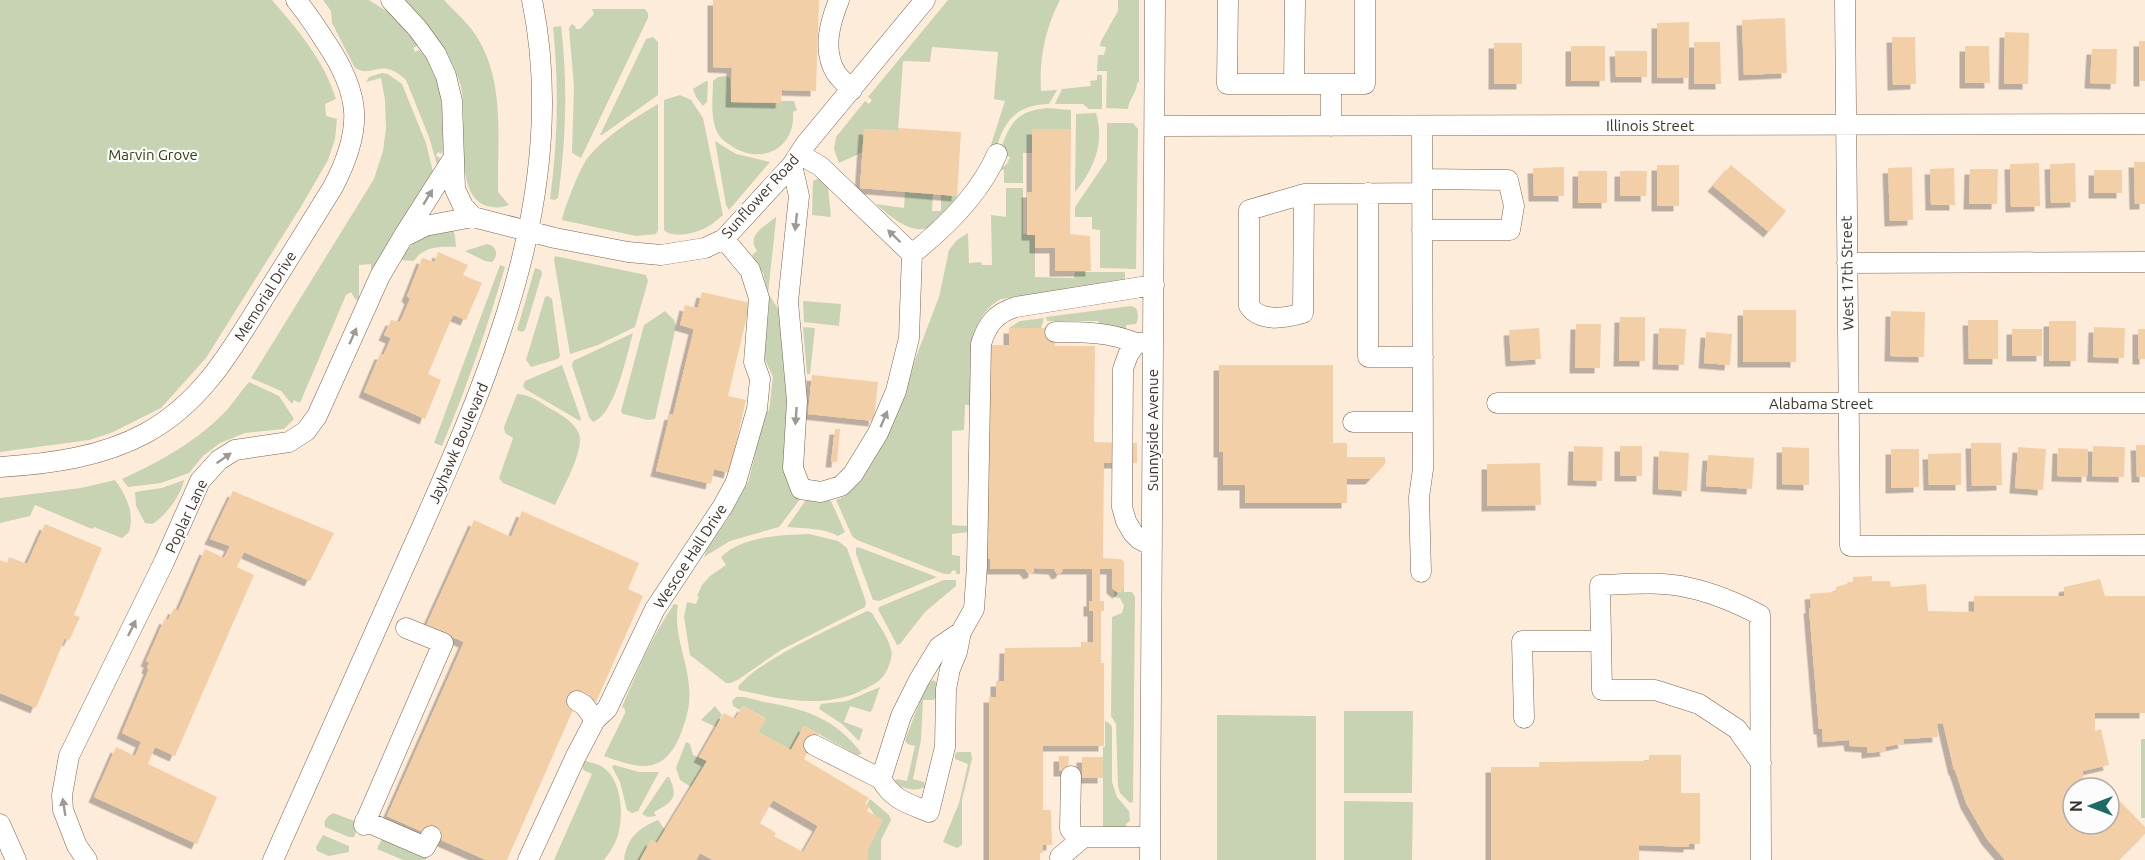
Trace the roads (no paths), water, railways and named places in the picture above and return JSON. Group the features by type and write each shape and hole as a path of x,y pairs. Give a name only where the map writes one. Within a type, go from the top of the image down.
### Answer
{"street":[{"name":"Memorial Drive","path":"0,466 79,457 100,452 138,437 169,419 187,405 225,362 333,187 344,164 353,131 353,100 349,82 337,58 296,0"},
{"path":"391,0 418,29 436,54 446,76 452,101 455,189 463,206 473,218"},
{"name":"Jayhawk Boulevard","path":"273,860 471,416 508,308 534,200 542,121 542,64 532,0"},
{"path":"839,0 829,24 829,49 835,71 852,90"},
{"name":"Sunflower Road","path":"473,218 628,252 661,255 705,248 724,239 796,159 925,0"},
{"name":"Sunnyside Avenue","path":"1150,860 1152,546 1145,343 1154,285 1155,0"},
{"path":"1228,0 1227,84 1365,84 1365,0"},
{"path":"1294,0 1294,84"},
{"name":"West 17th Street","path":"1845,0 1850,546 2145,545"},
{"path":"1331,84 1331,126"},
{"name":"Illinois Street","path":"1155,126 2145,124"},
{"path":"1421,572 1419,497 1423,469 1422,126"},
{"path":"912,254 938,234 957,214 987,174 997,154"},
{"name":"Poplar Lane","path":"87,860 77,846 63,810 62,795 69,756 164,562 200,482 219,460 235,450 288,442 297,438 312,424 380,276 454,157"},
{"path":"796,159 820,166 912,254 909,338 896,391 878,433 852,474 841,486 822,492 801,489 793,468 797,401 788,303 799,196 796,159"},
{"path":"1304,194 1303,313 1288,317 1263,316 1252,312 1248,306 1249,210 1304,194 1368,193 1422,186 1508,180 1514,206 1510,231 1422,231"},
{"path":"1368,193 1368,357 1423,357"},
{"path":"403,237 425,226 473,218"},
{"name":"Wescoe Hall Drive","path":"528,860 576,756 595,720 607,709 655,609 688,561 736,482 757,409 760,379 754,362 759,298 750,270 724,239"},
{"path":"1847,263 2145,262"},
{"path":"814,746 881,778 888,791 898,799 929,812 945,747 946,689 950,669 957,652 961,632 974,609 977,566 981,344 986,329 996,316 1016,307 1154,285"},
{"path":"1055,332 1095,333 1145,343"},
{"path":"1145,343 1128,355 1122,378 1122,507 1133,533 1152,546"},
{"name":"Alabama Street","path":"1497,403 2145,403"},
{"path":"1353,422 1423,422"},
{"path":"1761,763 1737,729 1699,704 1655,690 1602,690 1600,585 1642,583 1690,588 1743,606 1760,615 1761,763 1761,860"},
{"path":"406,628 443,643 418,710 364,823 389,824 410,833 425,848 431,836"},
{"path":"881,778 902,716 919,680 939,647 961,632"},
{"path":"1524,718 1522,641 1601,641"},
{"path":"577,701 584,705 595,720"},
{"path":"1071,776 1070,829 1076,837 1150,837"},
{"path":"0,824 16,860"},
{"path":"1060,857 1084,837"}],"park label":[{"name":"Marvin Grove","path":"153,154"}]}
